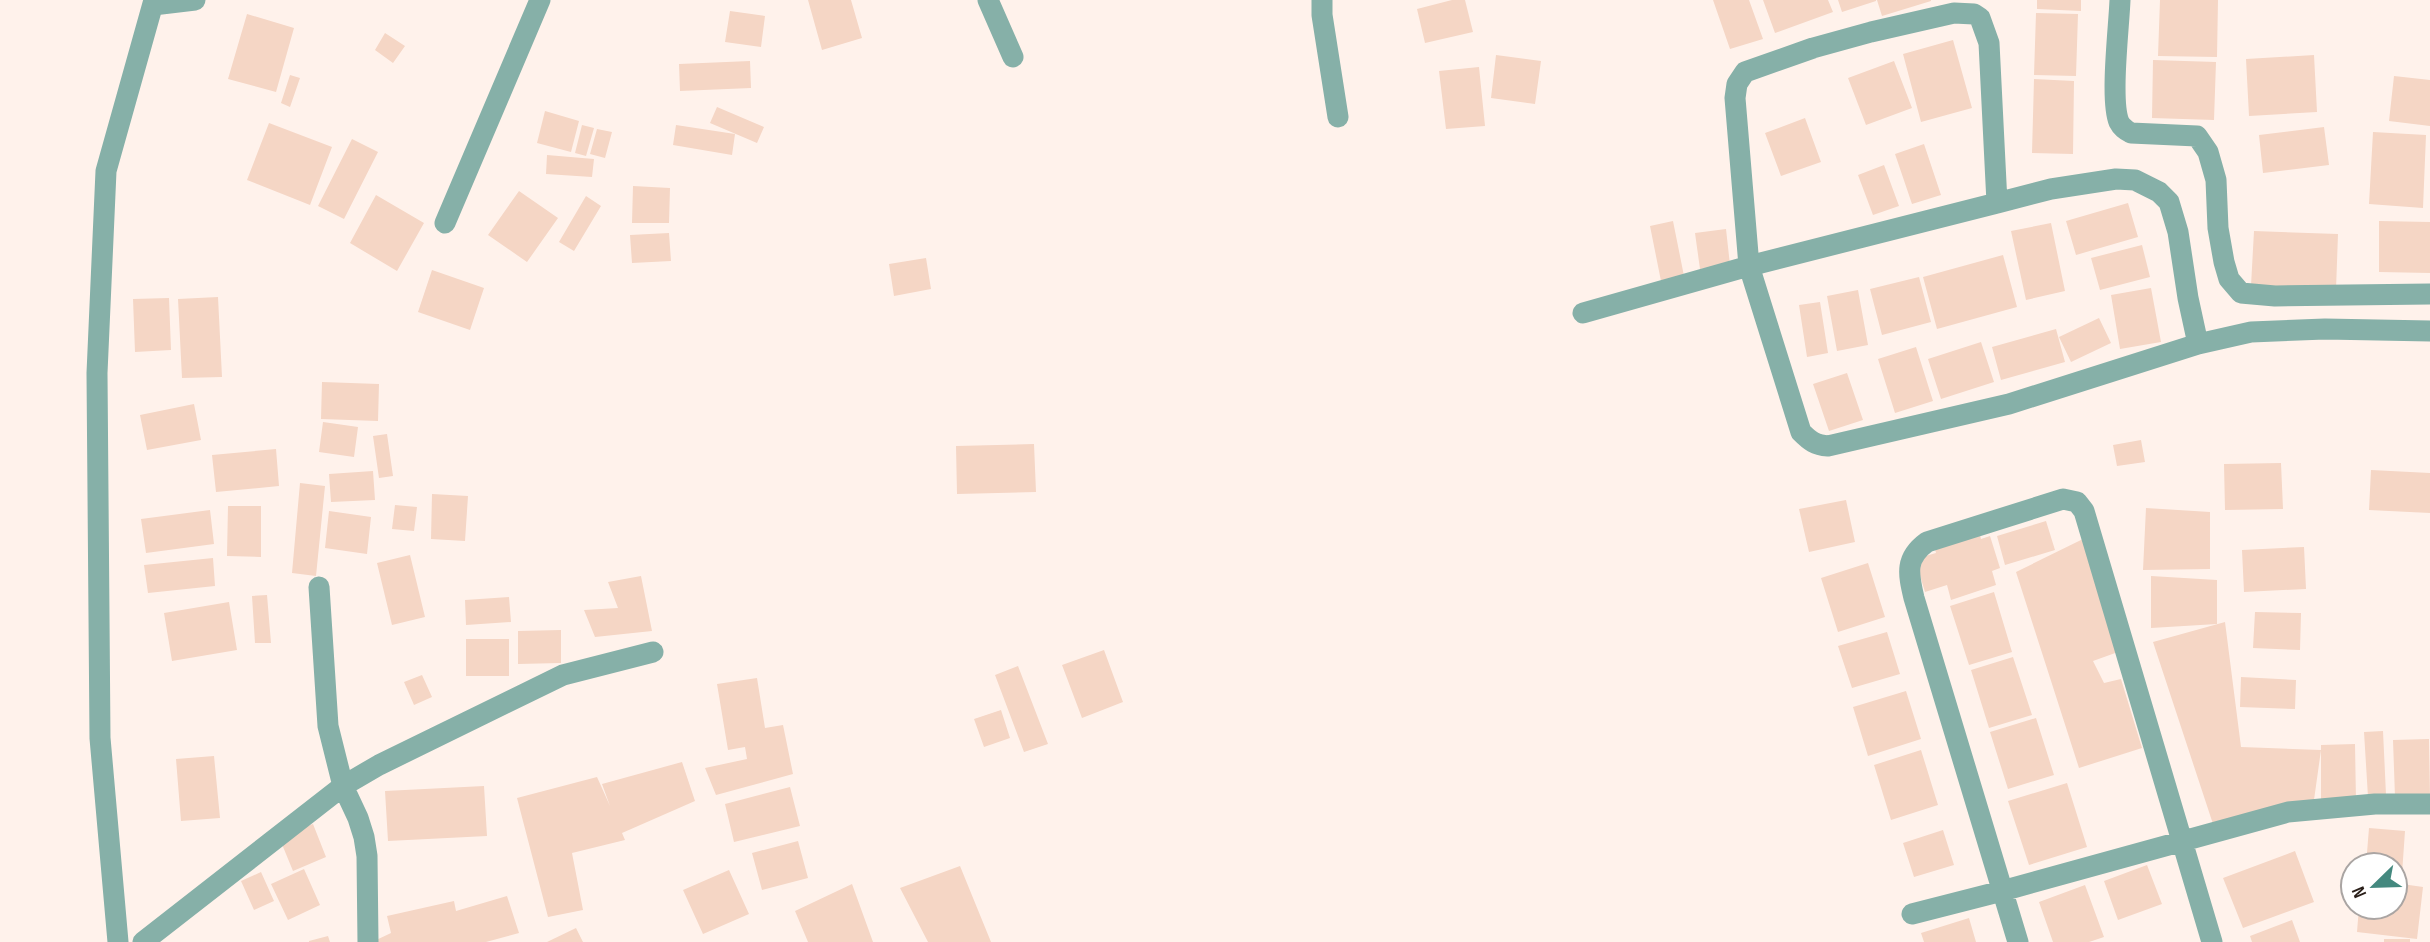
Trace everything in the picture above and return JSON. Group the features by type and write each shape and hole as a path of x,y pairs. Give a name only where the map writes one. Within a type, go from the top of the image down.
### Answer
{"street":[{"path":"118,942 100,738 97,373 106,170 153,3 195,0"},
{"path":"444,223 540,0"},
{"path":"988,0 1013,57"},
{"path":"1322,0 1338,117"},
{"path":"2120,0 2115,105 2120,123 2124,130 2131,133 2197,136 2203,144 2216,180 2218,228 2224,262 2234,287 2241,293 2275,296 2430,294"},
{"path":"1997,203 1989,43 1980,18 1974,14 1954,13 1871,32 1756,67 1740,77 1735,98 1749,266 1801,432 1818,446 1881,435 2009,404 2199,344 2251,332 2325,329 2430,331"},
{"path":"1583,313 1749,266 2051,189 2116,179 2135,180 2159,192 2169,202 2178,232 2188,298 2199,344"},
{"path":"2018,942 1914,598 1909,569 1917,550 1927,542 2063,499 2077,502 2084,511 2212,942"},
{"path":"319,587 328,726 344,786 364,837 367,856 368,942"},
{"path":"143,942 344,786 379,765 563,675 653,652"},
{"path":"1912,914 2287,812 2375,804 2430,804"}],"building":[{"path":"808,0 851,0 862,38 822,50"},
{"path":"1452,0 1465,0 1473,32 1425,43 1417,9"},
{"path":"1713,0 1749,0 1763,39 1730,49"},
{"path":"1763,0 1828,0 1833,12 1775,33"},
{"path":"1838,0 1876,0 1876,1 1842,12"},
{"path":"1877,0 1931,0 1931,1 1882,16"},
{"path":"2037,0 2081,0 2081,11 2037,9"},
{"path":"2160,0 2218,0 2217,57 2158,56"},
{"path":"730,11 765,16 761,47 725,42"},
{"path":"2036,13 2078,14 2076,76 2034,75"},
{"path":"247,14 294,28 276,92 228,79"},
{"path":"385,33 405,46 393,63 375,50"},
{"path":"1953,40 1972,108 1921,122 1903,54"},
{"path":"1496,55 1541,61 1535,104 1491,98"},
{"path":"2314,55 2317,112 2249,116 2246,59"},
{"path":"2153,60 2216,62 2214,120 2152,118"},
{"path":"750,61 751,88 680,91 679,64"},
{"path":"1894,61 1912,108 1866,125 1848,78"},
{"path":"1479,67 1485,126 1446,129 1439,71"},
{"path":"290,75 300,78 290,107 281,103"},
{"path":"2394,76 2430,80 2430,126 2389,121"},
{"path":"2034,79 2074,81 2073,154 2032,153"},
{"path":"717,107 764,127 757,143 710,123"},
{"path":"545,111 579,121 571,152 537,143"},
{"path":"1805,118 1821,162 1781,176 1765,133"},
{"path":"269,123 332,147 310,205 247,180"},
{"path":"582,125 594,128 586,156 575,153"},
{"path":"676,125 735,134 732,155 673,145"},
{"path":"2324,127 2329,165 2263,173 2259,135"},
{"path":"597,129 612,132 605,158 590,154"},
{"path":"2373,132 2426,135 2423,208 2369,204"},
{"path":"352,139 378,152 344,219 318,206"},
{"path":"1924,144 1941,195 1912,204 1895,154"},
{"path":"547,155 594,159 592,177 546,174"},
{"path":"1884,165 1899,206 1873,215 1858,175"},
{"path":"633,186 670,188 669,223 632,223"},
{"path":"519,191 558,218 527,262 488,235"},
{"path":"376,195 424,223 397,271 350,243"},
{"path":"586,196 601,206 574,251 559,242"},
{"path":"2128,203 2138,237 2076,255 2066,221"},
{"path":"1673,221 1684,276 1661,281 1650,226"},
{"path":"2379,221 2430,222 2430,273 2379,272"},
{"path":"2051,223 2065,291 2026,300 2011,231"},
{"path":"1726,229 1730,265 1700,269 1695,233"},
{"path":"2254,231 2338,234 2336,290 2251,286"},
{"path":"669,233 671,261 632,263 630,235"},
{"path":"2142,245 2150,277 2100,290 2091,258"},
{"path":"2003,255 2017,307 1937,329 1923,277"},
{"path":"926,258 931,289 894,296 889,264"},
{"path":"432,270 484,288 470,330 418,312"},
{"path":"1919,277 1931,322 1882,335 1870,289"},
{"path":"2151,288 2161,342 2120,349 2111,295"},
{"path":"1858,290 1868,345 1837,351 1827,296"},
{"path":"218,297 222,377 182,378 178,299"},
{"path":"169,298 171,350 135,352 133,299"},
{"path":"1820,302 1828,353 1807,357 1799,305"},
{"path":"2099,318 2111,343 2071,362 2059,337"},
{"path":"2056,329 2065,362 2001,380 1992,347"},
{"path":"1981,342 1994,382 1941,399 1928,359"},
{"path":"1916,347 1933,401 1895,413 1878,359"},
{"path":"1847,373 1863,420 1829,431 1813,384"},
{"path":"322,382 379,384 378,421 321,419"},
{"path":"194,404 201,440 147,450 140,415"},
{"path":"323,422 358,427 354,457 319,452"},
{"path":"387,434 393,476 379,478 373,436"},
{"path":"2141,440 2145,462 2117,466 2113,445"},
{"path":"1034,444 1036,492 957,494 956,446"},
{"path":"276,449 279,486 216,492 212,455"},
{"path":"2281,463 2283,509 2225,510 2224,464"},
{"path":"2371,470 2430,473 2430,513 2369,510"},
{"path":"373,471 375,500 331,502 329,474"},
{"path":"300,483 325,486 316,576 292,573"},
{"path":"432,494 468,496 465,541 431,539"},
{"path":"1846,500 1855,542 1809,552 1799,509"},
{"path":"395,505 417,507 414,531 392,529"},
{"path":"228,506 261,506 261,557 227,556"},
{"path":"2146,508 2210,512 2210,569 2143,570"},
{"path":"210,510 214,544 146,553 141,519"},
{"path":"329,511 371,517 367,554 325,548"},
{"path":"2046,521 2055,550 2005,565 1997,536"},
{"path":"1980,535 1981,539 1990,536 2000,568 1992,571 1996,585 1951,600 1947,585 1925,592 1915,559 1936,553 1935,549"},
{"path":"2083,539 2118,652 2093,661 2104,683 2121,679 2142,748 2079,768 2016,572"},
{"path":"2304,547 2306,589 2244,592 2242,550"},
{"path":"410,555 425,617 392,625 377,563"},
{"path":"213,558 215,586 148,593 144,565"},
{"path":"1868,563 1885,617 1838,632 1821,578"},
{"path":"641,576 652,631 595,637 584,610 618,608 608,582"},
{"path":"2151,576 2217,580 2217,624 2151,628"},
{"path":"1994,592 2012,652 1969,665 1950,606"},
{"path":"267,595 271,643 255,643 252,596"},
{"path":"509,597 511,622 466,625 465,600"},
{"path":"229,602 237,650 172,661 164,613"},
{"path":"2255,612 2301,613 2300,650 2253,648"},
{"path":"2225,622 2241,747 2321,750 2314,800 2213,824 2153,642"},
{"path":"561,630 561,663 518,664 518,631"},
{"path":"1887,632 1900,674 1852,688 1838,646"},
{"path":"466,639 509,639 509,676 466,676"},
{"path":"1104,650 1123,702 1082,718 1062,665"},
{"path":"2013,657 2032,715 1989,728 1971,670"},
{"path":"1018,666 1048,744 1024,752 995,675"},
{"path":"422,675 432,697 414,705 404,682"},
{"path":"2241,677 2296,680 2295,709 2240,707"},
{"path":"757,678 765,728 783,725 793,774 716,795 705,768 747,759 745,747 728,750 717,684"},
{"path":"1906,691 1921,739 1868,756 1853,707"},
{"path":"1001,710 1010,738 984,747 974,719"},
{"path":"2036,718 2054,775 2008,789 1990,732"},
{"path":"2383,731 2386,795 2368,797 2364,732"},
{"path":"2429,739 2430,797 2395,797 2393,740"},
{"path":"2355,744 2356,802 2321,802 2321,745"},
{"path":"1921,750 1938,805 1891,820 1874,765"},
{"path":"214,756 220,818 181,821 176,759"},
{"path":"682,762 695,801 622,833 625,840 572,853 583,910 548,917 517,798 597,777 610,806 602,784"},
{"path":"2067,783 2087,847 2029,865 2008,801"},
{"path":"484,786 487,836 388,841 385,791"},
{"path":"790,787 800,826 734,842 725,804"},
{"path":"313,824 326,857 293,871 279,837"},
{"path":"2369,828 2405,831 2404,851 2367,851"},
{"path":"1943,830 1954,865 1914,877 1903,843"},
{"path":"798,841 808,878 762,890 752,853"},
{"path":"2295,851 2314,902 2243,928 2223,878"},
{"path":"2147,865 2162,904 2118,920 2104,881"},
{"path":"960,866 991,942 928,942 900,888"},
{"path":"304,869 320,905 288,920 271,884"},
{"path":"729,870 749,914 703,934 683,890"},
{"path":"261,872 274,901 254,910 241,881"},
{"path":"852,884 873,942 808,942 795,911"},
{"path":"2085,885 2104,937 2089,942 2053,942 2039,902"},
{"path":"2409,885 2423,887 2417,939 2357,932 2358,921 2409,921"},
{"path":"507,896 519,933 486,942 372,942 391,933 387,916 454,901 456,911"},
{"path":"1969,918 1976,942 1924,942 1921,933"},
{"path":"2292,920 2300,942 2252,942 2250,936"},
{"path":"576,928 583,942 547,942"},
{"path":"328,936 330,942 309,942 309,941"},
{"path":"2384,939 2410,939 2410,942 2384,942"}]}
